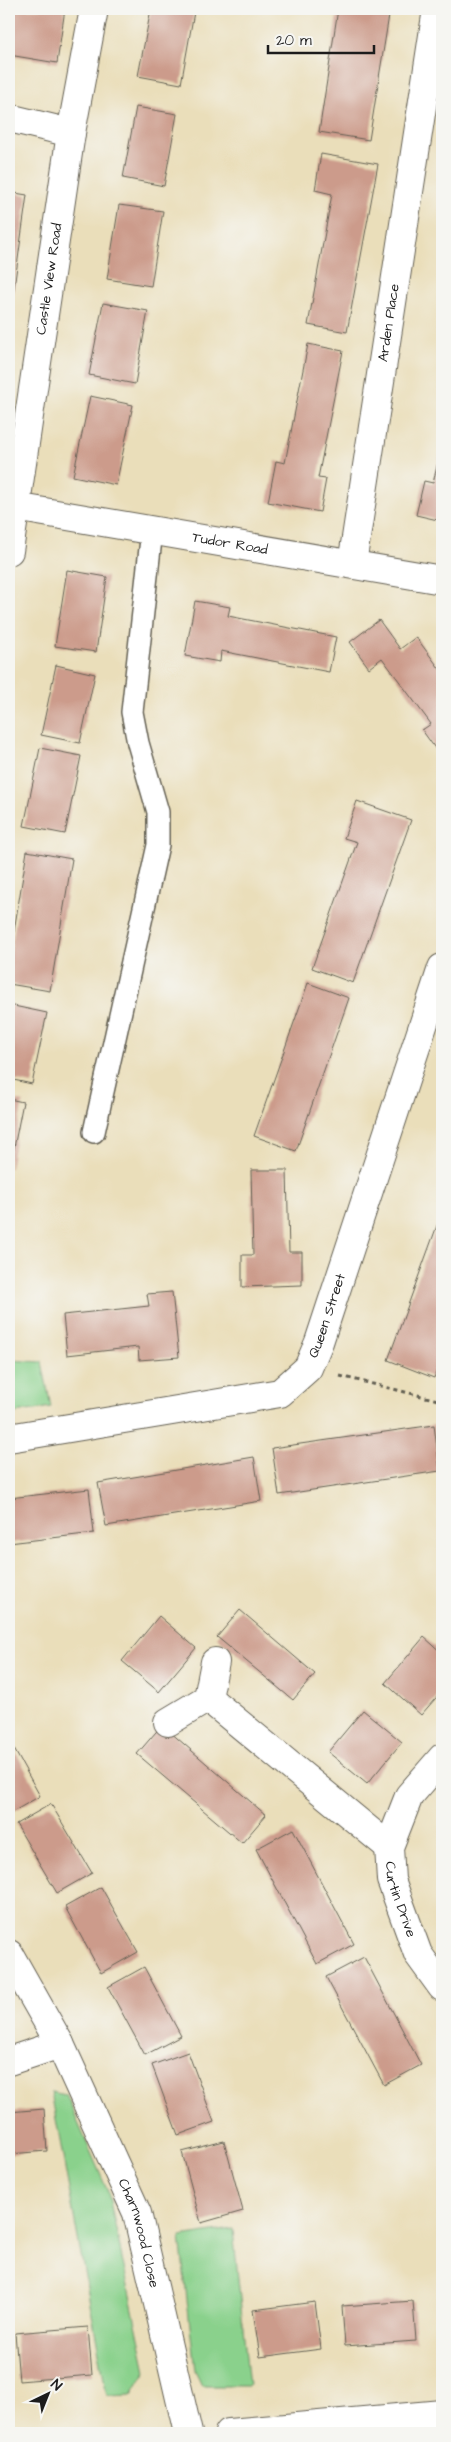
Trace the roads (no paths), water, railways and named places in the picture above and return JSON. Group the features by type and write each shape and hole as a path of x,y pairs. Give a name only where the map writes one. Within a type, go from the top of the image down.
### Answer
{"street":[{"name":"Castle View Road","path":"9,551 71,133 94,9"},
{"name":"Arden Place","path":"352,564 434,82 440,9"},
{"path":"9,118 71,133"},
{"name":"Tudor Road","path":"16,507 442,580"},
{"name":"Queen Street","path":"9,1438 280,1393 308,1368 320,1342 442,968"},
{"path":"168,1722 208,1698 215,1662"},
{"path":"208,1698 388,1847"},
{"name":"Curtin Drive","path":"442,1758 409,1796 388,1847 391,1880 418,1954 442,1987"},
{"name":"Charnwood Close","path":"9,1954 60,2044 137,2213 188,2433"},
{"path":"9,2062 60,2044"},
{"path":"229,2433 442,2414"}],"lane":[{"path":"94,1132 158,845 158,812 138,743 132,712 152,530"}]}
